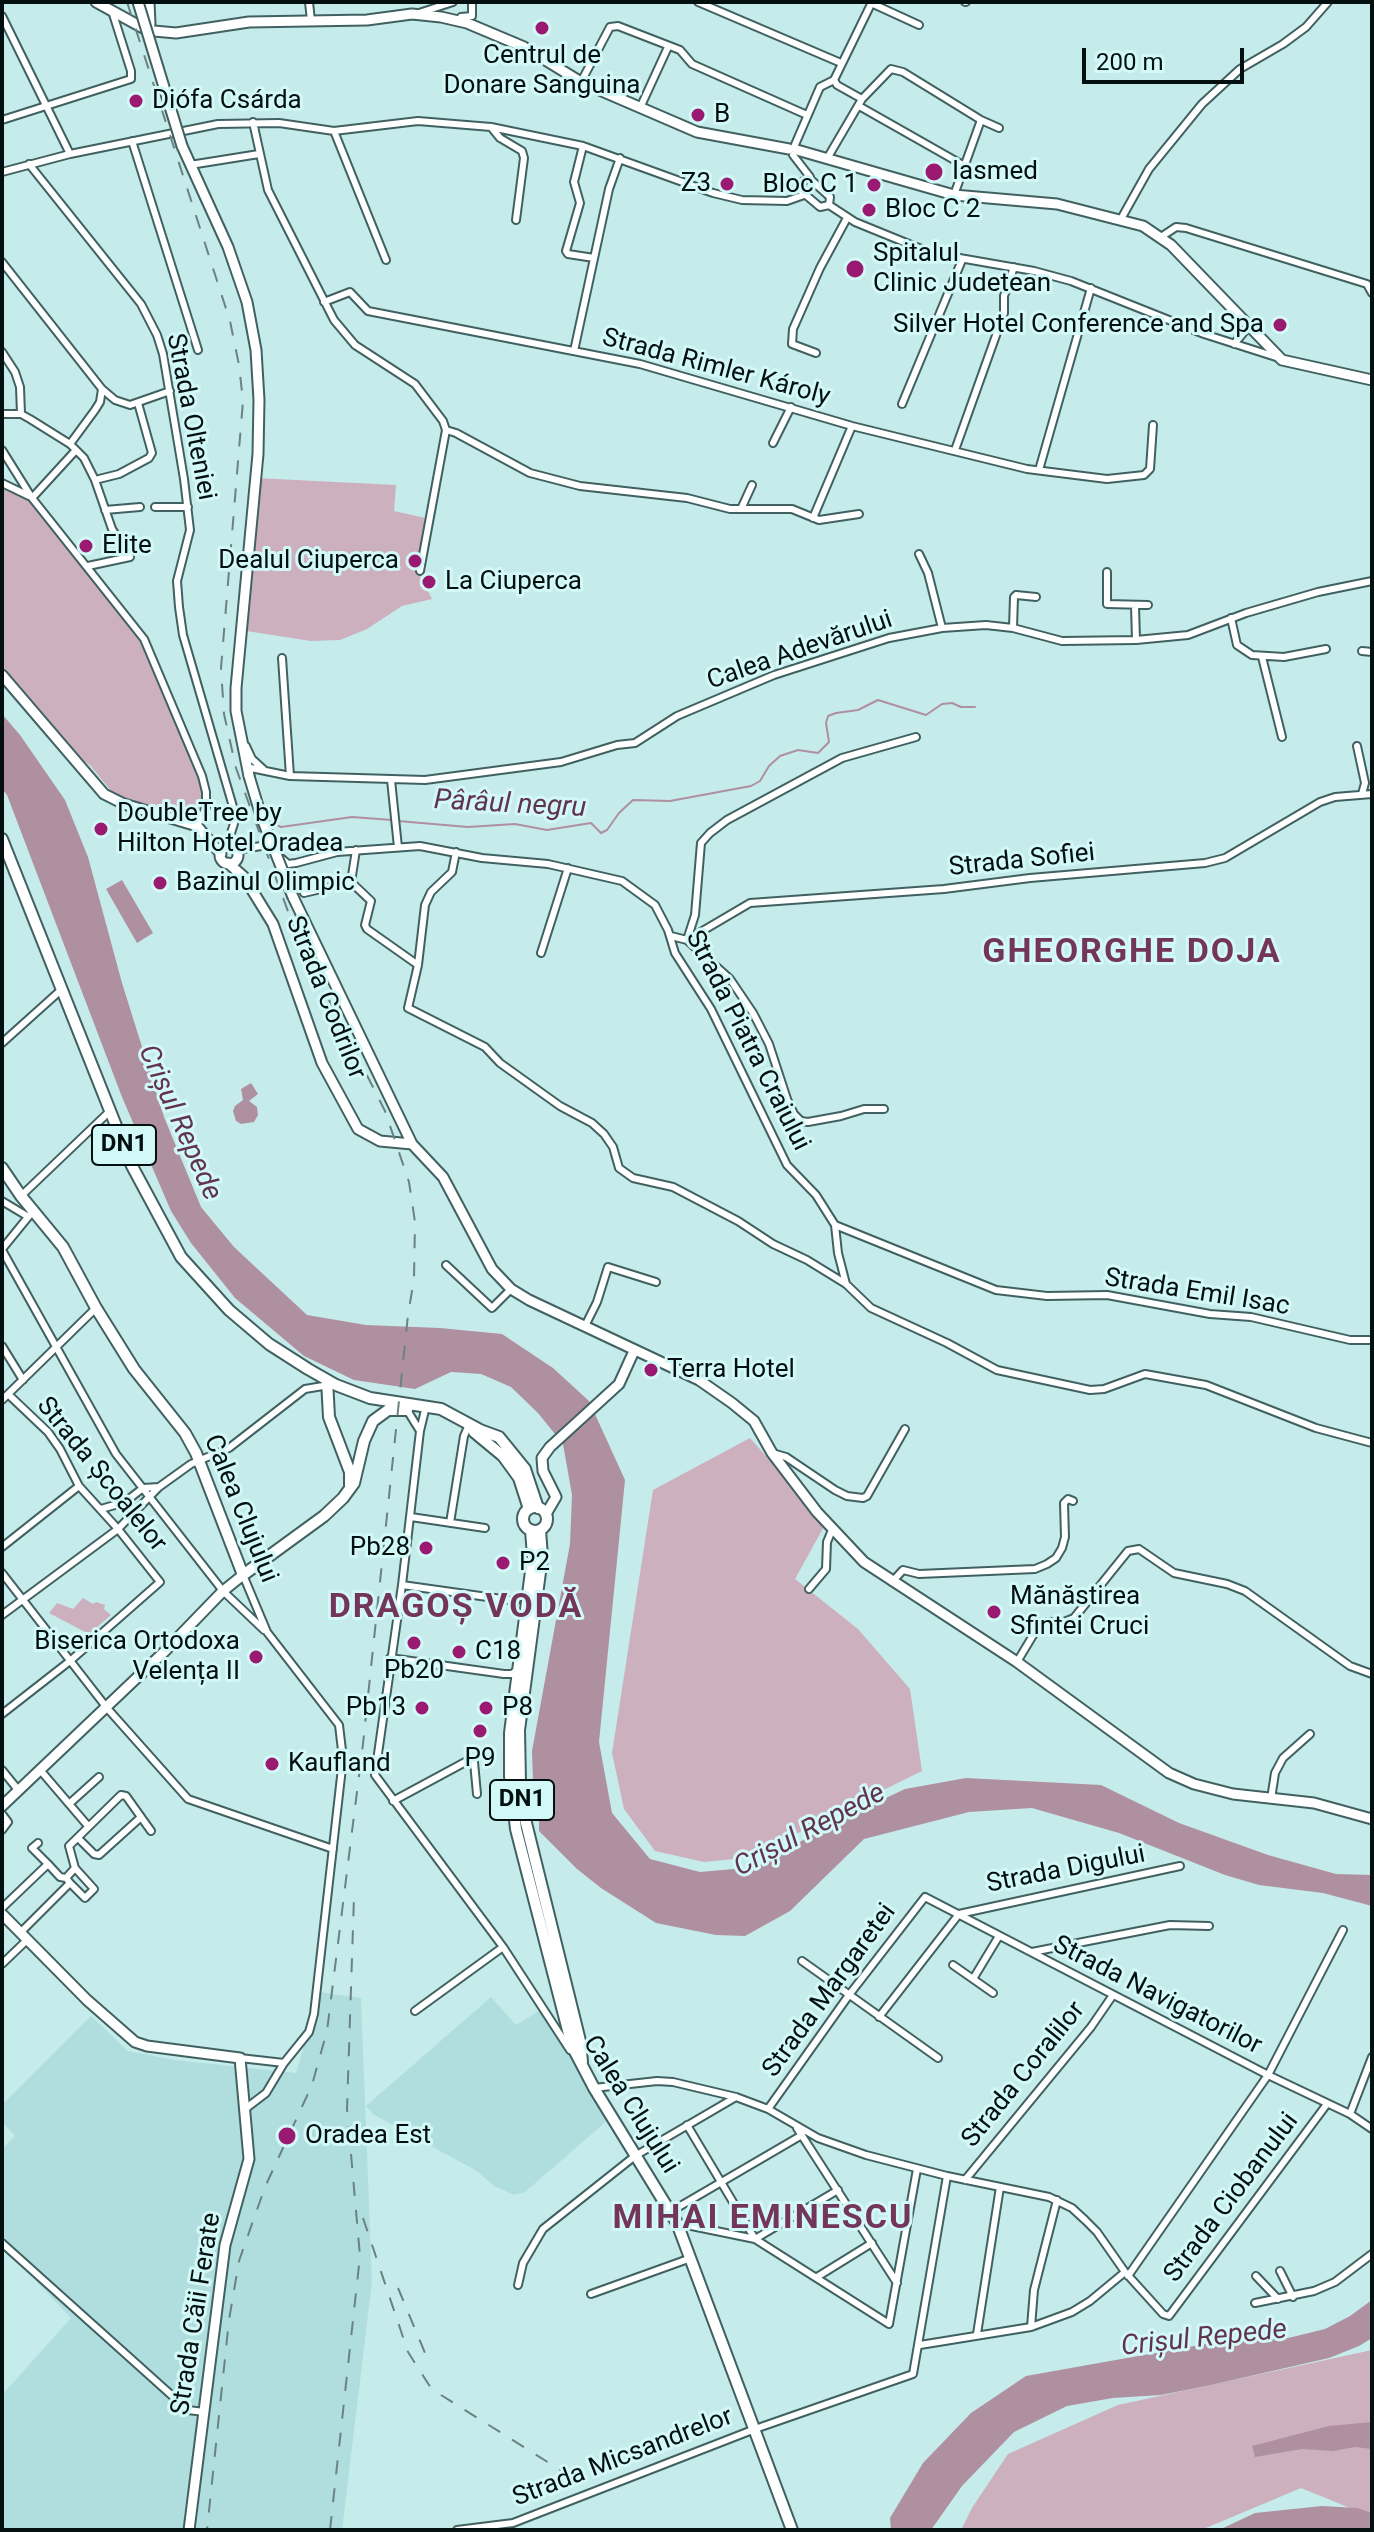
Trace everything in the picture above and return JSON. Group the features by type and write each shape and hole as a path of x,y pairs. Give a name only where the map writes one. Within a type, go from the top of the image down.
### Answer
{"main road":[{"path":"96,2 113,14 149,28 176,33 249,22 367,20 441,13 524,47 581,82 697,132 828,157 954,195 1057,204 1121,219 1161,237 1282,360 1372,380"},
{"path":"138,2 182,146 228,247 243,289 252,328 258,376 258,454 236,688 236,711 248,771 261,816 293,897 412,1144 443,1177 492,1269 511,1289 699,1380 732,1403 754,1421 772,1453 832,1530 864,1562 1017,1662 1169,1773 1208,1788 1323,1804 1372,1819"},
{"path":"149,2 149,28"},
{"path":"412,14 425,20 470,26"},
{"path":"2,675 104,794 124,804 197,826"},
{"name":"Strada Codrilor","path":"197,826 205,835 233,852 244,877 273,924 322,1063 358,1129 380,1141 412,1144"},
{"name":"DN1","path":"2,839 132,1166 165,1232 189,1267 242,1322 269,1344 330,1383 394,1403 429,1405 499,1437 525,1469 538,1508"},
{"name":"Calea Clujului","path":"2,1168 30,1213 63,1247 134,1369 185,1433 243,1575"},
{"path":"538,1508 551,1491 541,1463 550,1447 619,1384 634,1351"},
{"path":"330,1383 329,1417 350,1472 350,1488"},
{"name":"DN1","path":"243,1575 324,1516 350,1488 366,1433 373,1421 388,1410 425,1410 454,1419 491,1443 519,1478 547,1521 536,1530 510,1733 510,1776 516,1829 580,2041 582,2064"},
{"name":"DN1","path":"536,1530 526,1526 523,1519 538,1508"},
{"name":"DN1","path":"536,1530 542,1557 519,1730 520,1783 562,1988 561,2001 572,2046 582,2064"},
{"path":"2,1806 243,1575"},
{"path":"2,1914 123,2034 135,2042 240,2058"},
{"path":"561,2001 568,2004 575,2034 580,2041"},
{"name":"Strada Căii Ferate","path":"189,2530 225,2245 249,2159 240,2058"},
{"name":"Calea Clujului","path":"582,2064 677,2223 792,2530"}],"street":[{"path":"309,2 311,21"},
{"path":"441,13 453,2"},
{"path":"441,13 470,18 473,14 472,2"},
{"path":"698,2 841,63"},
{"path":"2,172 70,154 218,124 253,122 334,131 418,121 491,127 583,146 713,193 742,200 787,201 800,193 804,180 793,150 807,115 820,87 834,80 872,2 919,25"},
{"path":"1121,219 1149,169 1202,104 1240,69 1306,27 1328,2"},
{"path":"2,120 129,80 133,76 113,14"},
{"path":"2,16 70,154"},
{"path":"581,82 610,27 624,28 684,52 692,64 807,115"},
{"path":"640,108 668,47"},
{"path":"828,157 860,102 885,73 896,69 999,128"},
{"path":"834,80 860,102 963,165"},
{"path":"954,195 981,120"},
{"path":"253,122 268,190 324,302 355,345 415,384 443,421 446,430 420,571"},
{"path":"491,127 500,138 522,151 524,158 516,220"},
{"path":"334,131 386,260"},
{"path":"132,141 198,350"},
{"path":"583,146 574,182 580,203 566,251 568,254 594,258"},
{"path":"190,165 259,154"},
{"path":"574,351 609,189 620,158"},
{"name":"Strada Olteniei","path":"29,164 141,304 157,335 170,391 190,530 177,581 183,635 236,817 232,834 233,852"},
{"path":"803,171 830,197 818,216"},
{"path":"804,180 812,179"},
{"path":"800,193 847,218 931,253 1014,267 1091,288 1204,334 1282,360"},
{"path":"816,353 792,344 793,329 820,268 847,218"},
{"path":"1161,237 1176,227 1186,228 1370,282 1372,293"},
{"path":"902,404 962,260"},
{"path":"2,262 102,389 123,404 138,403 170,391"},
{"path":"955,450 1004,313 1004,296 1014,267"},
{"path":"1039,470 1091,288"},
{"name":"Strada Rimler Károly","path":"324,302 350,292 364,308 374,312 640,364 852,426 1039,470 1107,479 1149,472 1153,425"},
{"path":"1234,344 1249,326"},
{"path":"2,352 15,372 20,387 21,414"},
{"path":"70,444 100,402 102,389"},
{"path":"95,480 119,474 152,453 138,403"},
{"path":"773,443 791,407"},
{"path":"2,414 21,414 70,444 95,480 112,529 130,557 88,566"},
{"path":"813,518 852,426"},
{"path":"446,430 543,478 580,486 687,498 730,509 792,509 827,520 859,514"},
{"path":"2,450 32,498 144,639 199,766 206,792 206,807 197,826"},
{"path":"32,498 76,450"},
{"path":"2,484 32,498"},
{"path":"741,509 752,485"},
{"path":"105,510 140,507"},
{"path":"155,507 188,507"},
{"path":"919,554 928,573 942,628"},
{"path":"1107,572 1107,604 1148,605"},
{"name":"Calea Adevărului","path":"248,771 290,776 339,775 425,780 561,762 617,745 635,743 677,716 774,675 889,638 942,628 986,625 1013,628 1062,641 1136,640 1188,635 1231,618 1318,592 1372,581"},
{"path":"1013,628 1014,597 1036,597"},
{"path":"1135,606 1136,640"},
{"path":"1231,618 1239,649 1262,657 1284,657 1326,649"},
{"path":"1362,651 1372,652"},
{"path":"1262,657 1282,737"},
{"path":"282,658 290,776"},
{"path":"242,737 252,759 266,771"},
{"path":"687,940 695,915 701,843 710,833 727,820 842,758 916,737"},
{"path":"1357,746 1365,783 1362,794"},
{"path":"391,780 398,847"},
{"name":"Strada Sofiei","path":"687,940 750,903 944,889 1030,878 1205,863 1225,858 1320,802 1335,797 1372,794"},
{"name":"Strada Piatra Craiului","path":"233,852 267,845 288,864 326,854 420,846 482,858 568,868 622,881 645,896 655,905 671,936 675,953 711,1009 787,1165 816,1195 835,1225 846,1284"},
{"path":"351,882 356,850"},
{"path":"456,852 452,872 428,897 408,1008 485,1047 500,1063 560,1106 592,1123 613,1147 619,1168 633,1178 673,1187 738,1221 846,1284 871,1308 997,1370 1090,1390 1104,1389 1145,1374 1206,1385 1316,1428 1372,1443"},
{"path":"541,953 568,868"},
{"path":"304,893 351,882"},
{"path":"351,882 371,901 366,927 418,965"},
{"path":"671,936 687,940 730,979 769,1044 787,1099 801,1121 830,1118 864,1109 884,1109"},
{"path":"2,1043 61,990"},
{"path":"21,1196 110,1111"},
{"path":"2,1201 30,1213 2,1249 116,1454 223,1591 267,1632"},
{"name":"Strada Emil Isac","path":"835,1225 996,1290 1047,1296 1107,1295 1210,1314 1251,1317 1350,1340 1372,1340"},
{"path":"446,1265 492,1308 511,1289"},
{"path":"585,1326 597,1302 608,1267 656,1282"},
{"path":"5,1397 96,1308"},
{"name":"Strada Școalelor","path":"2,1346 23,1380"},
{"path":"2,1615 118,1529 159,1487 199,1461 229,1448 305,1389 330,1383"},
{"name":"Strada Școalelor","path":"5,1397 48,1432 79,1486 160,1582 70,1661"},
{"path":"407,1410 420,1431"},
{"path":"425,1410 390,1658 504,1674 512,1674 518,1669"},
{"path":"450,1523 468,1427"},
{"path":"772,1453 786,1457 847,1496 863,1498 905,1429"},
{"path":"2,1547 79,1486"},
{"path":"101,1509 125,1502 143,1488 159,1487"},
{"path":"892,1582 903,1570 919,1574 1035,1569 1047,1564 1056,1558 1062,1548 1065,1537 1064,1503 1068,1499 1073,1501"},
{"path":"411,1517 485,1528"},
{"path":"809,1589 826,1569 827,1542 832,1530"},
{"path":"1017,1662 1041,1622 1064,1622 1074,1618 1128,1551 1139,1549 1174,1573 1245,1591 1350,1666 1372,1674"},
{"path":"2,1573 107,1708 188,1799 333,1849 314,2014 306,2039 284,2063 266,2093 245,2109"},
{"name":"Calea Clujului","path":"243,1575 267,1632 339,1725 342,1773 333,1849"},
{"path":"402,1585 516,1601 523,1599 528,1592"},
{"path":"516,1601 526,1611"},
{"path":"245,1613 255,1603"},
{"name":"Calea Clujului","path":"390,1658 375,1775 503,1947 582,2064"},
{"path":"2,1714 70,1661"},
{"path":"504,1674 516,1682"},
{"path":"1271,1799 1275,1773 1283,1758 1310,1734"},
{"path":"393,1801 469,1760 474,1762 477,1794"},
{"path":"2,1770 19,1791"},
{"path":"41,1771 88,1826"},
{"path":"69,1804 99,1777"},
{"path":"38,1843 32,1848 85,1898 94,1889 75,1868 69,1846 88,1826 124,1795 151,1831"},
{"path":"2,1814 8,1822 2,1830"},
{"path":"78,1838 99,1855 140,1818"},
{"path":"2,1908 48,1864"},
{"name":"Strada Digului","path":"959,1914 1180,1866"},
{"path":"2,1964 75,1868"},
{"name":"Strada Navigatorilor","path":"925,1897 1268,2075 1350,2114 1372,2129"},
{"name":"Strada Margaretei","path":"768,2109 849,1995 925,1897"},
{"path":"879,2017 959,1914"},
{"path":"1031,1953 1170,1925 1209,1926"},
{"path":"947,2176 920,2345 1031,2327 1072,2312 1127,2274 1268,2075 1343,1930"},
{"path":"973,1979 999,1936"},
{"path":"415,2011 503,1947"},
{"path":"802,1961 938,2058"},
{"path":"953,1965 993,1993"},
{"name":"Strada Coralilor","path":"965,2180 1091,2027 1113,1995"},
{"path":"544,2009 561,2001"},
{"path":"1350,2114 1372,2057"},
{"path":"240,2058 284,2063"},
{"path":"594,2088 673,2082 736,2097 768,2109 818,2138 844,2148 917,2169 1057,2200 1072,2208 1097,2232 1127,2274"},
{"path":"518,2285 523,2263 543,2229 635,2156 736,2097"},
{"name":"Strada Ciobanului","path":"1127,2274 1163,2314 1169,2316 1327,2104"},
{"path":"794,2123 897,2283"},
{"path":"687,2125 755,2239"},
{"path":"670,2212 802,2135"},
{"path":"677,2223 755,2239 889,2324 917,2169"},
{"path":"977,2334 1000,2187"},
{"path":"755,2239 838,2190"},
{"path":"1031,2327 1034,2290 1057,2200"},
{"path":"2,2243 188,2410 204,2412"},
{"path":"817,2277 872,2243"},
{"path":"1255,2303 1293,2297 1335,2282 1372,2254"},
{"path":"591,2294 691,2258"},
{"path":"1280,2271 1293,2297"},
{"path":"1256,2276 1278,2299"},
{"name":"Strada Micsandrelor","path":"457,2530 513,2523 755,2429 913,2374 920,2345"}],"shaded area":[{"path":"255,478 396,485 394,511 430,519 418,572 432,599 402,606 367,629 340,640 311,641 240,630"},
{"path":"2,486 32,500 139,639 197,768 205,798 203,813 198,819 115,796 90,765 61,745 2,674"},
{"path":"2,714 65,800 88,857 122,983 164,1117 201,1207 234,1247 307,1315 366,1325 502,1334 553,1368 589,1401 625,1480 599,1742 612,1813 650,1859 700,1872 756,1867 833,1823 905,1789 966,1778 1101,1785 1179,1823 1268,1855 1336,1874 1372,1875 1372,1906 1323,1893 1259,1885 1225,1875 1119,1833 1032,1808 969,1812 864,1839 790,1911 745,1936 716,1935 656,1923 577,1869 539,1831 539,1809 533,1782 532,1751 570,1544 572,1495 563,1444 538,1413 511,1387 481,1374 451,1372 415,1389 354,1380 304,1356 235,1298 191,1243 171,1211 122,1097 7,795 2,789"},
{"path":"122,880 153,933 137,943 106,889"},
{"path":"251,1083 258,1094 249,1101 257,1107 258,1115 254,1122 241,1124 236,1121 233,1111 243,1100 241,1089"},
{"path":"750,1438 826,1523 795,1579 858,1629 910,1689 922,1771 755,1857 704,1862 655,1851 624,1809 612,1753 653,1490"},
{"path":"83,1598 93,1604 105,1605 104,1609 111,1615 89,1634 49,1613 57,1603 73,1609"},
{"path":"320,1992 361,1998 372,2282 342,2530 2,2530 2,2395 71,2318 2,2245 2,2149 15,2136 2,2122 2,2105 91,2016 128,2051 175,2060 296,2073"},
{"path":"491,1997 516,2025 542,2009 608,2120 525,2192 514,2195 494,2186 477,2171 374,2115 366,2106"},
{"path":"1372,2300 1372,2338 1329,2358 1161,2395 1113,2398 1067,2406 1014,2432 962,2486 931,2530 891,2530 890,2518 923,2463 971,2413 1026,2376 1211,2343 1284,2339 1325,2329"},
{"path":"1372,2350 1372,2517 1301,2488 1201,2530 961,2530 1008,2454 1118,2405"},
{"path":"1372,2422 1372,2449 1302,2449 1255,2457 1252,2446 1329,2426"},
{"path":"1322,2506 1357,2508 1372,2513 1372,2530 1219,2530 1255,2513"}],"waterway":[{"name":"Pârâul negru","path":"398,821 468,827 515,824 547,830 591,823 601,833 633,800 670,801 751,786 760,781 780,756 798,750 818,753 829,742 828,716 836,713 858,710 878,700 926,715 942,704 975,707"},
{"name":"Pârâul negru","path":"268,821 281,827 352,817 392,820"}],"railway":[{"path":"127,2 230,321 239,365 243,401 221,668 224,714 236,768 298,939 385,1111 409,1182 415,1222 414,1279 363,1744 327,2031 312,2085 265,2187 239,2261 229,2320 207,2530"},
{"path":"330,2530 360,2256 347,2109 354,1897"},
{"path":"363,2218 408,2352 429,2385 581,2483"},
{"path":"398,2288 430,2365"}],"place":[{"name":"Centrul de Donare Sanguina","path":"542,28"},
{"name":"Diófa Csárda","path":"136,101"},
{"name":"B","path":"698,115"},
{"name":"Iasmed","path":"934,172"},
{"name":"Z3","path":"727,184"},
{"name":"Bloc C 1","path":"874,185"},
{"name":"Bloc C 2","path":"869,210"},
{"name":"Spitalul Clinic Judetean","path":"855,269"},
{"name":"Silver Hotel Conference and Spa","path":"1280,325"},
{"name":"Elite","path":"86,546"},
{"name":"Dealul Ciuperca","path":"415,561"},
{"name":"La Ciuperca","path":"429,582"},
{"name":"DoubleTree by Hilton Hotel Oradea","path":"101,829"},
{"name":"Bazinul Olimpic","path":"160,883"},
{"name":"Terra Hotel","path":"651,1370"},
{"name":"Pb28","path":"426,1548"},
{"name":"P2","path":"503,1563"},
{"name":"Mănăstirea Sfintei Cruci","path":"994,1612"},
{"name":"Pb20","path":"414,1643"},
{"name":"C18","path":"459,1652"},
{"name":"Biserica Ortodoxa Velența II","path":"256,1657"},
{"name":"Pb13","path":"422,1708"},
{"name":"P8","path":"486,1708"},
{"name":"P9","path":"480,1731"},
{"name":"Kaufland","path":"272,1764"},
{"name":"Oradea Est","path":"287,2136"}],"district":[{"name":"GHEORGHE DOJA","path":"1132,953"},
{"name":"DRAGOȘ VODĂ","path":"456,1608"},
{"name":"MIHAI EMINESCU","path":"763,2219"}],"water label":[{"name":"Crișul Repede","path":"179,1123"},
{"name":"Crișul Repede","path":"810,1831"},
{"name":"Crișul Repede","path":"1204,2339"}]}
